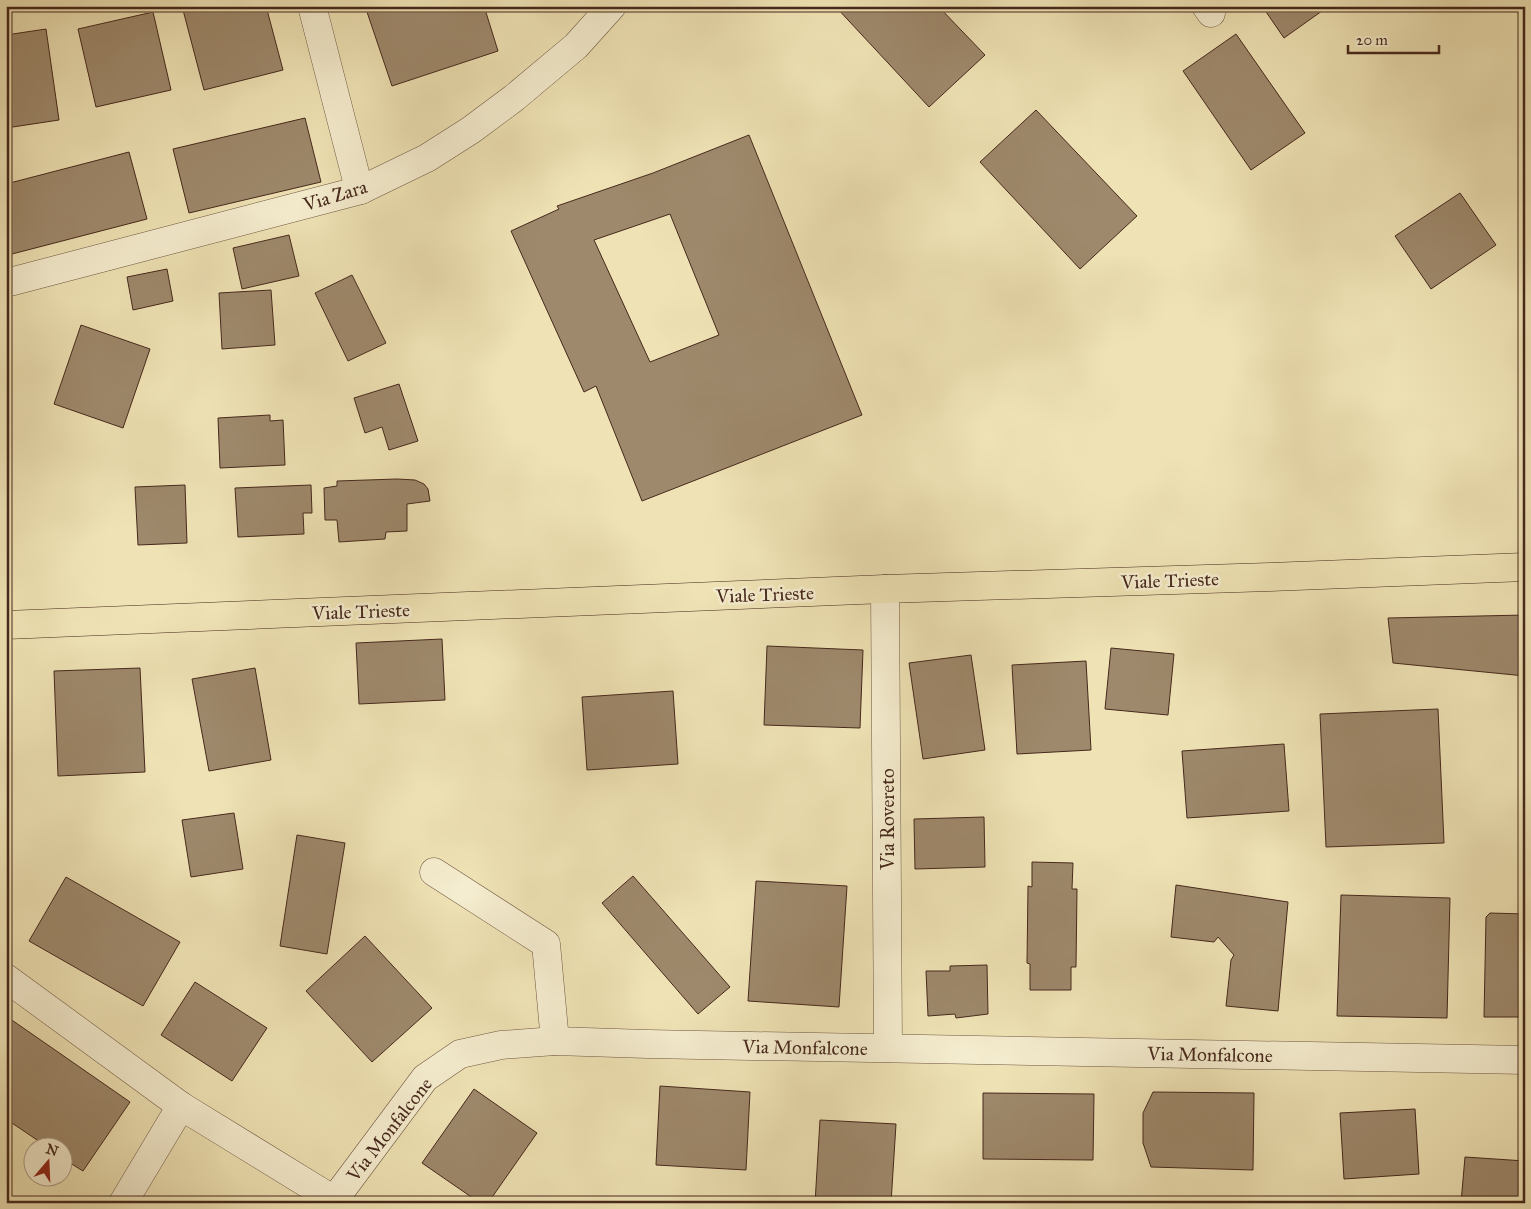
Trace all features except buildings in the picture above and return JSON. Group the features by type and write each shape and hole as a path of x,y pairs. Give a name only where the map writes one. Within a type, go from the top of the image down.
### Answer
{"main road":[{"name":"Viale Trieste","path":"6,625 885,589 1260,578 1525,567"}],"street":[{"path":"312,6 361,190"},
{"name":"Via Zara","path":"6,283 361,190 427,158 472,130 576,46 612,6"},
{"name":"Via Rovereto","path":"885,589 888,1048"},
{"path":"434,872 546,944 555,1041"},
{"name":"Via Monfalcone","path":"6,978 180,1106 337,1201 425,1078 460,1054 501,1046 555,1041 1525,1060"},
{"path":"123,1203 180,1106"}]}
